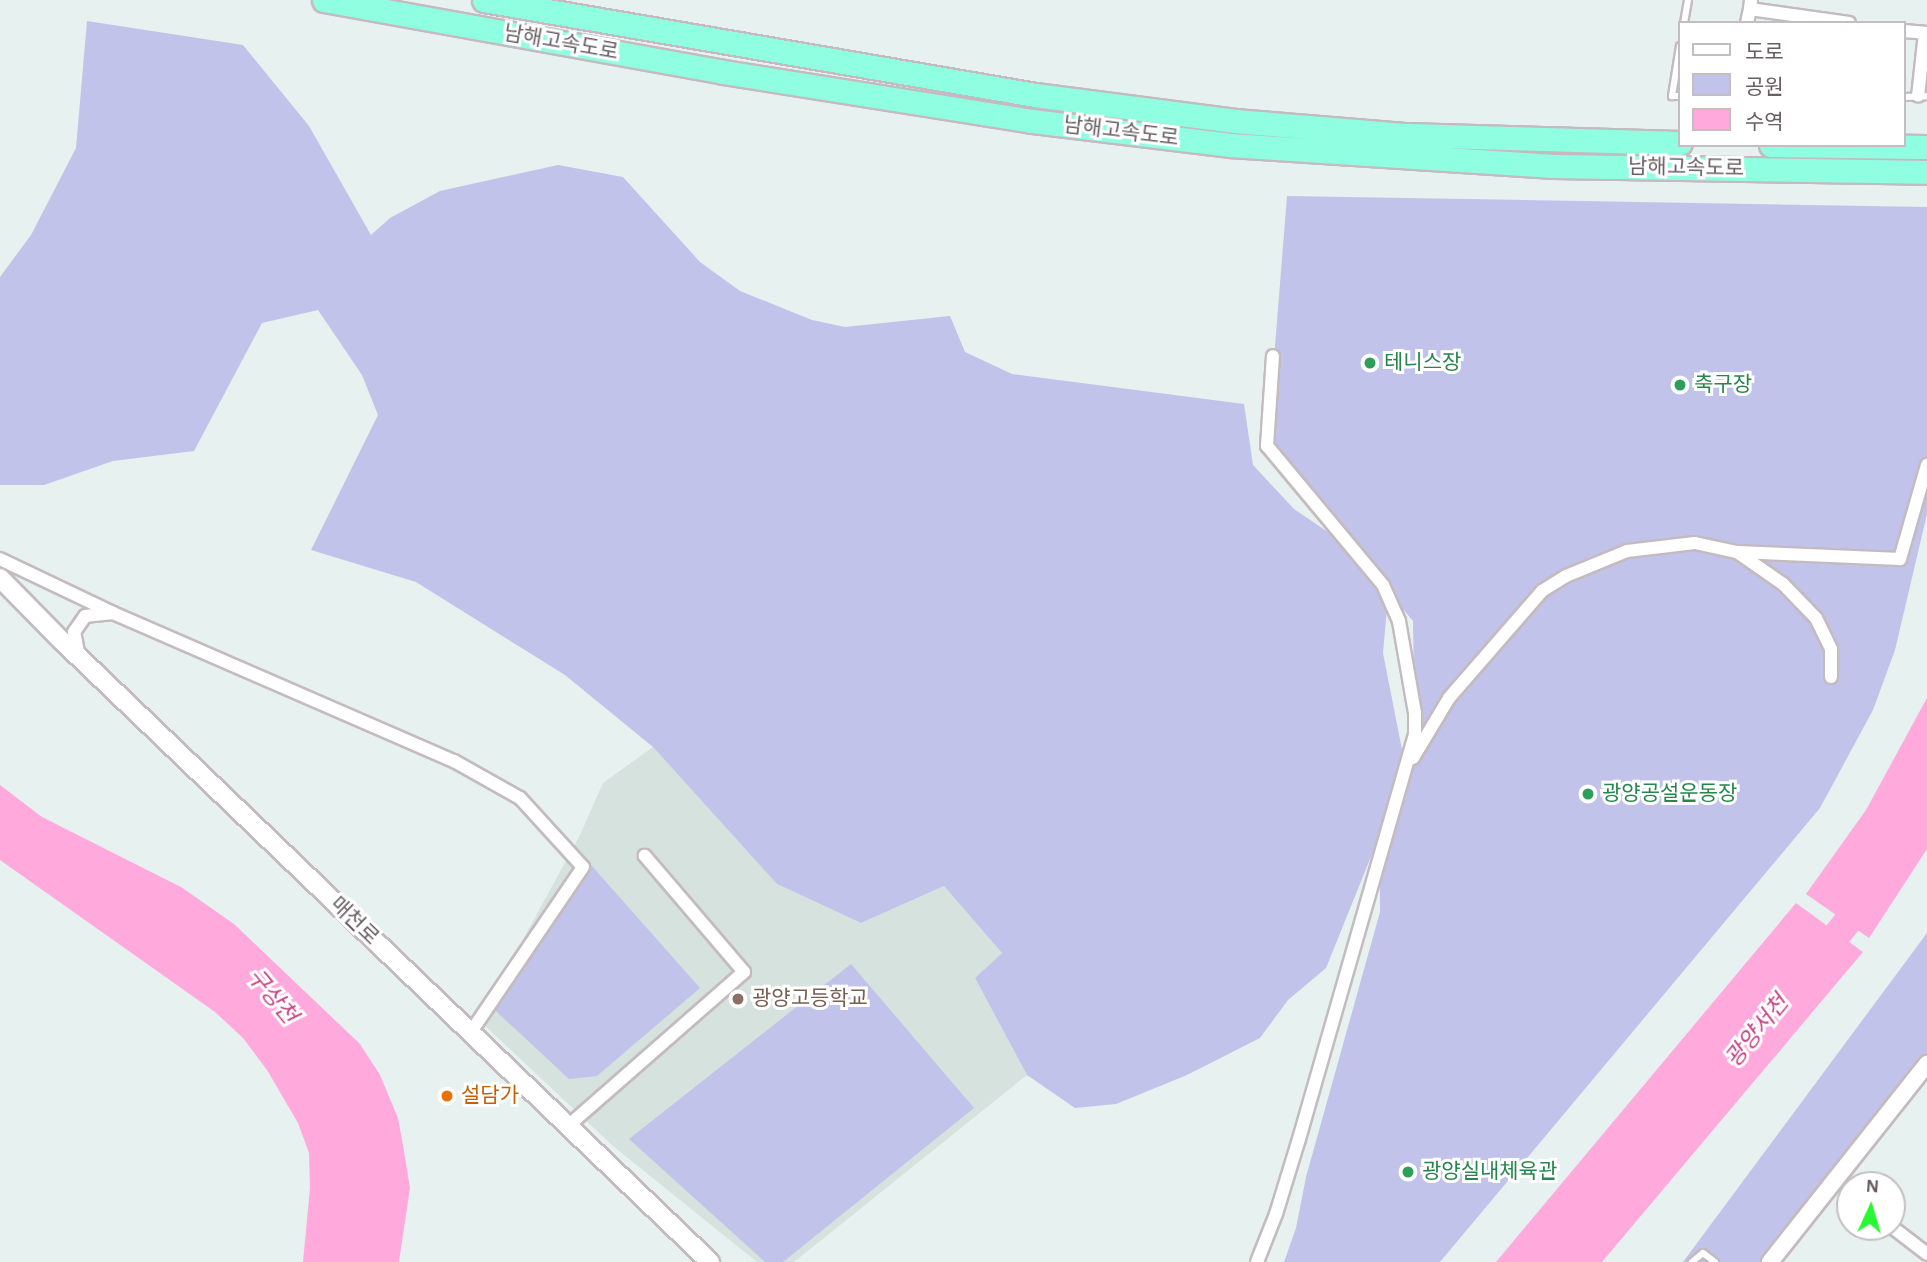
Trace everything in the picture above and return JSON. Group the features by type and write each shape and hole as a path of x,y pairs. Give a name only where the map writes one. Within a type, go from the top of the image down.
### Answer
{"highway":[{"name":"남해고속도로","path":"324,0 750,76 1032,121 1230,145 1553,166 1927,172"},
{"name":"남해고속도로","path":"484,0 1035,95 1234,121 1407,135 1678,144"},
{"name":"남해고속도로","path":"1906,147 1927,147"}],"main road":[{"name":"매천로","path":"0,578 710,1262"}],"street":[{"path":"1751,4 1839,21"},
{"path":"1906,30 1926,29 1916,96"},
{"path":"1257,1262 1276,1214 1415,735 1415,713 1399,621 1383,585 1267,446 1273,356"},
{"path":"1406,770 1449,698 1542,591 1566,576 1627,551 1696,543 1737,552 1900,559 1927,465"},
{"path":"1737,552 1783,584 1816,618 1831,649 1831,677"},
{"path":"0,559 113,613 454,761 520,798 583,867 471,1032"},
{"path":"79,657 74,632 85,616 113,613"},
{"path":"568,1126 744,972 645,856"},
{"path":"1770,1262 1927,1064"},
{"path":"1906,1238 1927,1254"}],"lane":[{"path":"1684,21 1688,0"},
{"path":"1678,58 1672,96 1678,96"},
{"path":"1692,1262 1703,1253 1715,1262"}],"shaded area":[{"name":"광양고등학교","path":"653,747 777,884 861,923 944,886 1002,953 975,978 1027,1075 794,1262 757,1262 613,1146 479,1020 580,835 603,783"}],"green space":[{"path":"87,21 243,45 309,126 371,235 390,218 440,191 558,165 623,177 700,262 740,291 812,320 845,327 950,316 965,352 1012,374 1244,404 1253,465 1294,509 1350,547 1267,446 1287,196 1927,207 1927,514 1895,650 1873,710 1820,808 1440,1262 1284,1262 1296,1228 1306,1177 1380,912 1380,853 1415,758 1413,621 1364,563 1388,597 1383,653 1406,770 1326,968 1288,1000 1260,1038 1187,1075 1116,1104 1075,1108 1027,1075 975,978 1002,953 944,886 861,923 777,884 653,747 565,675 416,582 311,550 378,415 362,375 318,310 262,323 194,451 113,461 44,485 0,485 0,277 31,235 76,148"},
{"path":"584,857 700,988 597,1076 569,1079 485,1001"},
{"path":"1927,933 1927,1055 1767,1262 1683,1262"},
{"path":"851,964 974,1108 783,1262 765,1262 629,1139"}],"water":[{"path":"1927,698 1927,849 1869,938 1806,894 1866,810"},
{"name":"구상천","path":"0,785 42,817 181,887 234,924 360,1044 380,1075 398,1118 404,1151 410,1188 399,1262 303,1262 310,1188 309,1153 298,1123 267,1070 243,1038 215,1012 0,860"},
{"path":"1796,903 1863,952 1602,1262 1496,1262"}],"waterway":[{"name":"광양서천","path":"1814,963 1870,894"}],"place":[{"name":"테니스장","path":"1370,363"},
{"name":"축구장","path":"1680,385"},
{"name":"광양공설운동장","path":"1588,794"},
{"name":"광양고등학교","path":"738,999"},
{"name":"설담가","path":"447,1096"},
{"name":"광양실내체육관","path":"1408,1172"}]}
